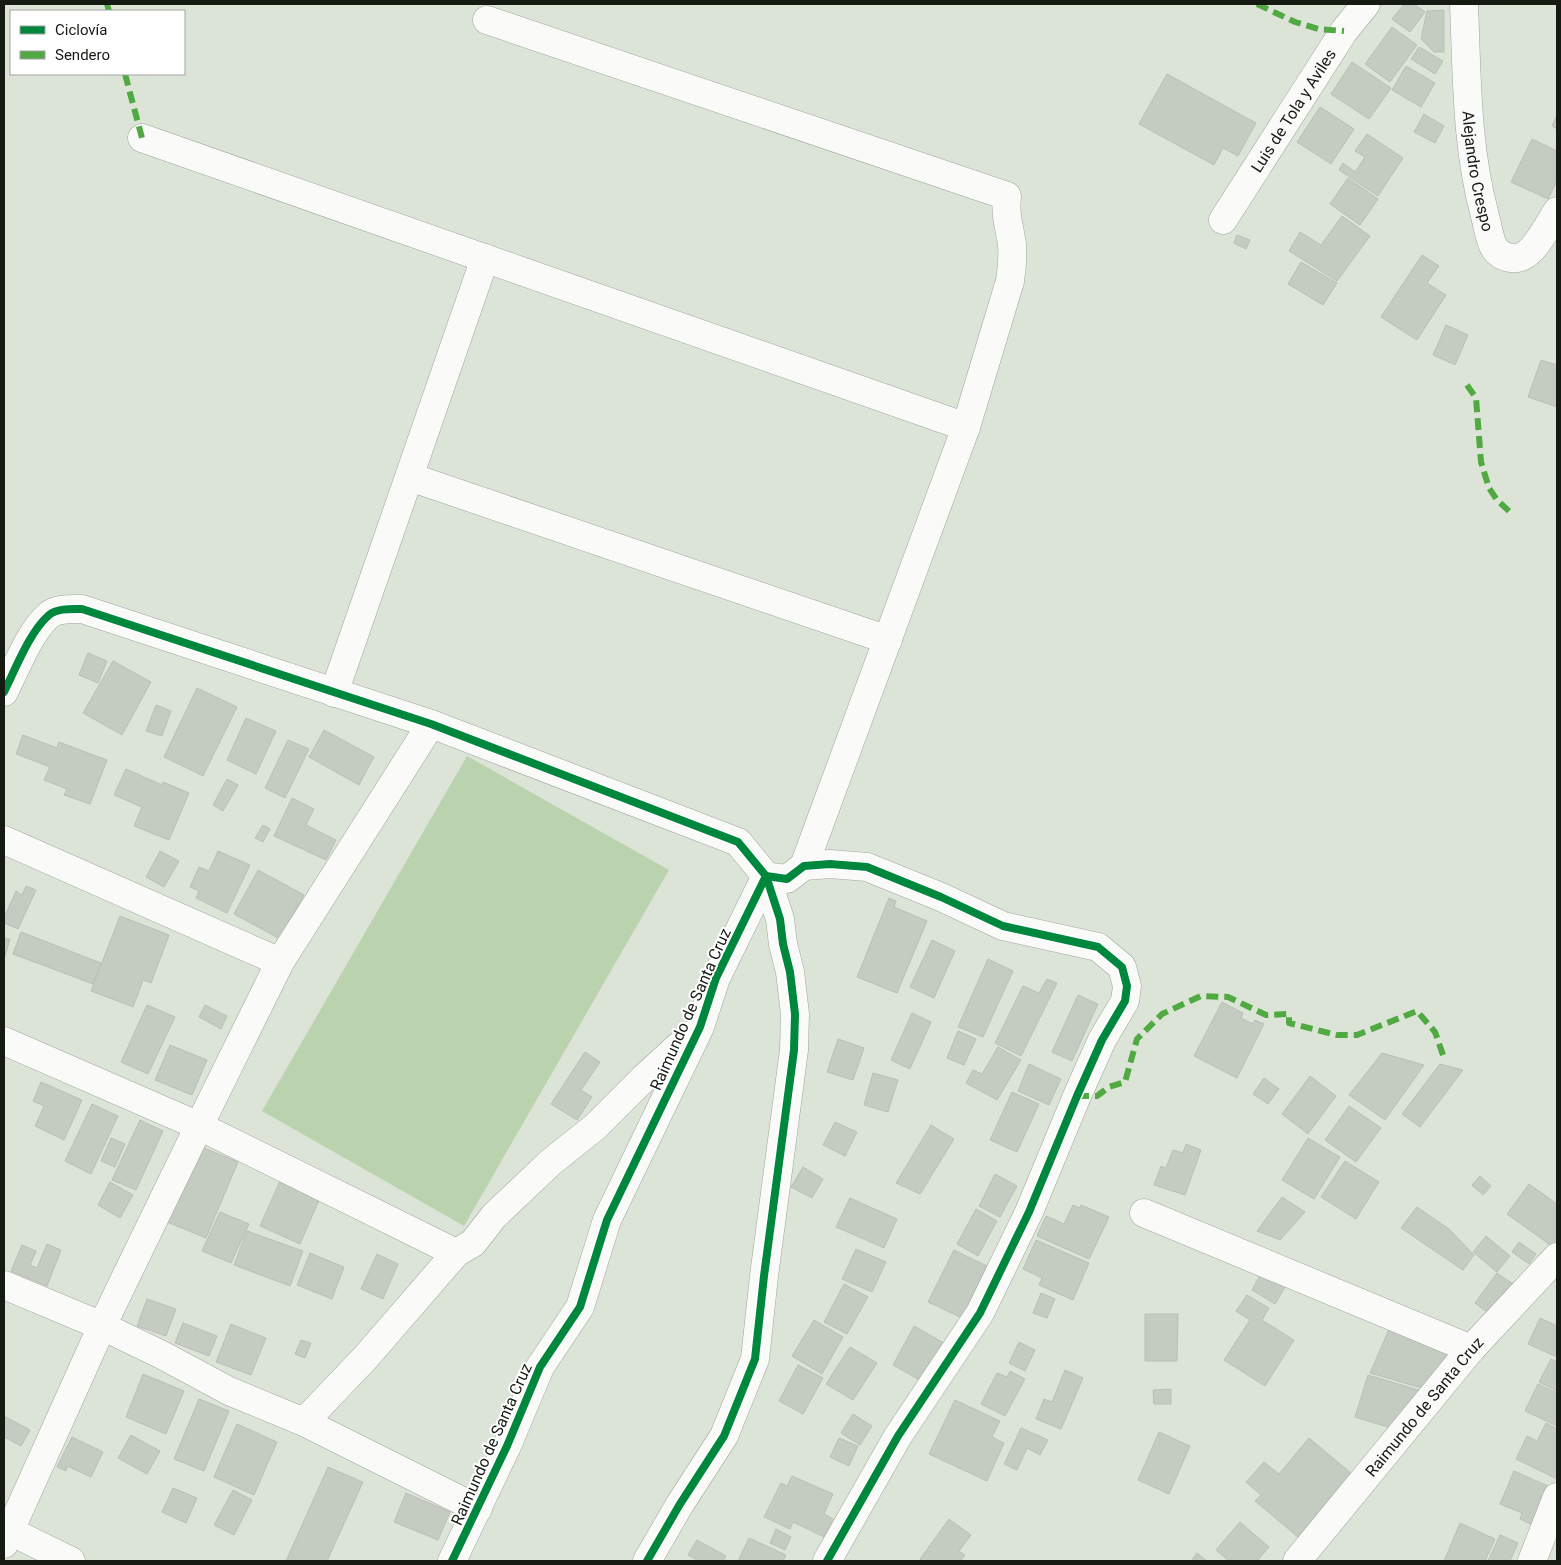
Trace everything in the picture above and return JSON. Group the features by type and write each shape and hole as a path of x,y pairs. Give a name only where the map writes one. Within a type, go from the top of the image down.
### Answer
{"street":[{"name":"Luis de Tola y Aviles","path":"1223,220 1344,31 1366,4"},
{"name":"Alejandro Crespo","path":"1464,4 1469,131 1480,197 1491,239 1496,249 1510,258 1522,257 1531,250 1557,211"},
{"path":"487,20 1007,196 1005,211 1012,243 1013,262 1010,281 966,427 804,866 787,879 766,876"},
{"path":"142,138 966,427"},
{"path":"334,693 485,258"},
{"path":"410,477 888,640"},
{"path":"4,692 35,631 50,614 70,609 82,609 431,724 738,842 766,876 780,919 795,1014 794,1050 754,1358 724,1436 680,1504 647,1561"},
{"path":"71,1561 6,1534 102,1326 280,962 431,724"},
{"path":"4,840 280,962"},
{"path":"804,866 830,864 867,867 941,897 1003,926 1098,947 1122,967 1128,986 1125,1000 1102,1040 1029,1212 980,1312 898,1436 827,1561"},
{"name":"Raimundo de Santa Cruz","path":"452,1561 507,1446 540,1367 580,1307 607,1220 700,1027 716,978 766,876"},
{"path":"304,1422 366,1357 456,1253 473,1243 494,1216 551,1162 595,1127 645,1077 700,1027"},
{"path":"4,1041 199,1126 456,1253"},
{"path":"1144,1213 1471,1348"},
{"name":"Raimundo de Santa Cruz","path":"1297,1561 1471,1348 1557,1257"},
{"path":"4,1285 102,1326 162,1355 229,1392 304,1422 478,1509"},
{"path":"1532,1561 1557,1497"}],"green space":[{"path":"467,756 669,870 464,1226 262,1111"}],"building":[{"path":"1404,4 1414,4 1425,12 1410,32 1392,19"},
{"path":"1444,10 1444,52 1434,52 1421,39 1427,11"},
{"path":"1392,27 1417,45 1390,82 1365,64"},
{"path":"1419,47 1443,61 1435,74 1411,59"},
{"path":"1352,62 1391,88 1369,119 1331,94"},
{"path":"1406,66 1435,83 1421,107 1392,90"},
{"path":"1167,74 1256,123 1238,156 1223,148 1214,165 1139,124"},
{"path":"1320,107 1354,129 1331,164 1297,142"},
{"path":"1424,114 1444,126 1435,143 1414,132"},
{"path":"1557,115 1557,129 1552,126"},
{"path":"1367,134 1403,158 1378,196 1339,170 1343,163 1355,172 1365,157 1355,151"},
{"path":"1532,139 1557,151 1557,181 1548,199 1511,182"},
{"path":"1348,178 1378,199 1360,225 1330,204"},
{"path":"1342,216 1370,236 1337,281 1289,251 1300,232 1321,245"},
{"path":"1237,235 1250,240 1246,249 1234,243"},
{"path":"1422,255 1439,266 1427,283 1446,295 1417,340 1381,317"},
{"path":"1301,262 1337,283 1323,305 1288,284"},
{"path":"1446,325 1468,335 1455,365 1433,355"},
{"path":"1541,360 1557,365 1557,407 1528,397"},
{"path":"88,653 107,661 98,683 79,675"},
{"path":"113,661 151,682 122,735 83,713"},
{"path":"197,688 237,707 203,776 164,757"},
{"path":"156,705 171,711 162,736 146,731"},
{"path":"246,718 276,731 256,774 227,760"},
{"path":"324,730 374,757 359,785 309,757"},
{"path":"23,735 57,748 59,742 107,760 90,804 64,795 67,789 44,780 50,767 16,754"},
{"path":"288,740 309,749 285,798 265,788"},
{"path":"126,769 162,785 163,782 189,793 169,840 134,826 142,807 114,795"},
{"path":"227,779 238,785 223,811 213,805"},
{"path":"292,798 314,809 306,825 336,840 326,860 274,836"},
{"path":"263,825 270,829 263,842 255,838"},
{"path":"160,851 179,861 164,887 146,877"},
{"path":"218,851 250,865 227,913 196,898 199,891 190,887 199,867 209,871"},
{"path":"258,870 304,895 280,939 234,914"},
{"path":"26,886 36,890 18,929 4,923 4,918 16,891 22,895"},
{"path":"889,898 896,901 894,907 927,921 897,993 857,977"},
{"path":"120,916 169,935 151,983 143,980 133,1007 91,991"},
{"path":"21,932 101,963 93,984 13,954"},
{"path":"4,938 10,939 4,959"},
{"path":"932,940 955,951 934,998 910,987"},
{"path":"988,959 1013,971 983,1037 958,1027"},
{"path":"1047,979 1057,983 1021,1056 995,1043 1023,986 1039,993"},
{"path":"1078,995 1098,1004 1072,1061 1052,1052"},
{"path":"1222,1002 1243,1013 1241,1018 1253,1024 1255,1020 1264,1024 1237,1078 1194,1056"},
{"path":"147,1005 175,1017 148,1074 121,1062"},
{"path":"205,1005 227,1016 221,1029 199,1017"},
{"path":"912,1013 931,1022 910,1069 891,1060"},
{"path":"958,1031 976,1039 964,1065 947,1058"},
{"path":"838,1039 864,1048 853,1080 827,1072"},
{"path":"170,1045 207,1060 192,1095 155,1080"},
{"path":"998,1047 1021,1060 997,1100 966,1083 973,1070 982,1074"},
{"path":"585,1052 600,1062 581,1090 592,1097 577,1120 551,1104"},
{"path":"1382,1053 1424,1065 1385,1120 1349,1095"},
{"path":"1029,1064 1061,1079 1049,1105 1018,1091"},
{"path":"1440,1064 1463,1070 1420,1127 1402,1114"},
{"path":"873,1073 898,1080 888,1112 864,1105"},
{"path":"1310,1076 1336,1096 1308,1134 1282,1114"},
{"path":"1264,1078 1279,1089 1268,1104 1253,1094"},
{"path":"41,1082 82,1100 64,1140 35,1126 44,1106 33,1101"},
{"path":"1012,1092 1039,1104 1017,1152 990,1140"},
{"path":"92,1104 118,1116 91,1174 65,1161"},
{"path":"1349,1106 1381,1128 1356,1162 1325,1140"},
{"path":"140,1120 163,1131 136,1190 112,1180"},
{"path":"835,1122 857,1132 845,1156 823,1145"},
{"path":"931,1125 954,1139 920,1194 896,1183"},
{"path":"111,1138 125,1144 115,1167 101,1161"},
{"path":"1308,1138 1340,1157 1314,1199 1282,1180"},
{"path":"1186,1144 1201,1150 1185,1195 1154,1185 1161,1166 1166,1168 1173,1150 1183,1153"},
{"path":"199,1146 238,1162 206,1238 167,1222"},
{"path":"1345,1161 1379,1182 1356,1219 1321,1197"},
{"path":"803,1167 823,1179 812,1198 791,1187"},
{"path":"995,1174 1017,1186 1000,1217 979,1206"},
{"path":"1480,1176 1491,1186 1483,1195 1472,1185"},
{"path":"280,1181 320,1198 300,1244 260,1226"},
{"path":"110,1182 133,1195 120,1218 98,1205"},
{"path":"1529,1184 1557,1204 1557,1241 1553,1247 1507,1214"},
{"path":"1282,1197 1305,1212 1280,1240 1257,1231"},
{"path":"850,1198 897,1219 884,1248 836,1227"},
{"path":"1073,1205 1080,1208 1081,1205 1109,1217 1089,1259 1037,1236 1046,1216 1064,1224"},
{"path":"1417,1207 1449,1229 1474,1255 1463,1270 1401,1228"},
{"path":"976,1209 997,1221 978,1256 957,1244"},
{"path":"220,1212 249,1224 231,1263 202,1251"},
{"path":"247,1231 303,1251 290,1286 234,1265"},
{"path":"1486,1236 1510,1256 1497,1272 1473,1252"},
{"path":"1036,1240 1089,1263 1073,1300 1039,1285 1042,1278 1023,1269"},
{"path":"1519,1242 1536,1254 1529,1264 1512,1252"},
{"path":"47,1244 61,1250 47,1286 11,1271 22,1245 36,1251 30,1265 37,1268"},
{"path":"856,1249 886,1262 872,1292 842,1279"},
{"path":"954,1250 987,1266 962,1318 928,1302"},
{"path":"310,1253 344,1267 332,1299 297,1285"},
{"path":"377,1254 398,1264 383,1299 361,1289"},
{"path":"1263,1270 1287,1284 1275,1304 1252,1290"},
{"path":"1497,1273 1513,1284 1491,1315 1475,1303"},
{"path":"844,1284 868,1297 847,1334 824,1322"},
{"path":"1041,1293 1055,1299 1047,1318 1033,1313"},
{"path":"1247,1295 1269,1308 1262,1320 1294,1340 1265,1386 1224,1360 1250,1320 1236,1311"},
{"path":"147,1299 176,1309 166,1336 137,1326"},
{"path":"1145,1314 1178,1314 1177,1361 1145,1361"},
{"path":"1394,1318 1463,1347 1425,1389 1370,1373"},
{"path":"1540,1318 1557,1326 1557,1357 1528,1344"},
{"path":"814,1320 843,1337 822,1374 792,1356"},
{"path":"183,1323 217,1336 209,1356 175,1343"},
{"path":"231,1324 266,1338 251,1375 216,1362"},
{"path":"914,1326 944,1343 923,1382 893,1365"},
{"path":"301,1340 311,1343 305,1358 295,1354"},
{"path":"1019,1342 1035,1350 1025,1371 1009,1363"},
{"path":"850,1347 877,1363 853,1400 826,1384"},
{"path":"1551,1359 1557,1362 1557,1391 1539,1382"},
{"path":"798,1365 823,1378 803,1414 779,1401"},
{"path":"1065,1370 1083,1378 1061,1429 1036,1419 1044,1399 1052,1402"},
{"path":"1010,1371 1025,1379 1005,1416 981,1404 997,1373 1007,1377"},
{"path":"143,1374 184,1391 166,1434 126,1417"},
{"path":"1368,1375 1422,1391 1391,1428 1355,1417"},
{"path":"1538,1384 1557,1393 1557,1426 1525,1411"},
{"path":"1171,1389 1171,1404 1154,1404 1153,1390"},
{"path":"199,1399 229,1411 204,1471 174,1459"},
{"path":"955,1400 1000,1421 992,1437 1004,1443 987,1481 929,1454"},
{"path":"853,1414 872,1426 860,1445 841,1433"},
{"path":"4,1416 30,1430 21,1446 4,1437"},
{"path":"1546,1423 1557,1429 1557,1479 1516,1459 1527,1436 1537,1441"},
{"path":"237,1424 277,1442 254,1495 214,1477"},
{"path":"1021,1428 1048,1440 1040,1455 1027,1448 1017,1470 1004,1464"},
{"path":"1159,1432 1190,1446 1169,1494 1138,1480"},
{"path":"131,1435 160,1451 147,1474 118,1458"},
{"path":"72,1437 103,1452 91,1477 67,1466 66,1471 57,1467"},
{"path":"839,1438 858,1446 849,1466 830,1457"},
{"path":"1309,1438 1352,1474 1298,1537 1255,1501 1261,1495 1246,1482 1264,1462 1279,1474"},
{"path":"328,1467 363,1482 327,1561 286,1561"},
{"path":"1514,1471 1557,1490 1542,1529 1520,1519 1522,1513 1500,1504"},
{"path":"792,1476 833,1494 824,1514 833,1519 824,1537 793,1522 790,1529 764,1517 781,1483 787,1486"},
{"path":"173,1488 197,1498 186,1523 162,1512"},
{"path":"233,1490 252,1500 234,1535 214,1525"},
{"path":"406,1493 450,1512 438,1540 394,1522"},
{"path":"949,1519 971,1535 959,1551 965,1555 960,1561 923,1561 920,1559"},
{"path":"1240,1522 1269,1547 1257,1561 1229,1561 1216,1550"},
{"path":"1460,1523 1495,1539 1485,1561 1444,1561"},
{"path":"776,1529 791,1537 785,1550 770,1543"},
{"path":"1500,1535 1518,1543 1510,1561 1488,1561"},
{"path":"749,1538 786,1555 783,1561 738,1561"},
{"path":"697,1540 726,1556 723,1561 699,1561 688,1555"},
{"path":"1197,1553 1207,1561 1191,1561"}],"marked path":[{"path":"107,4 109,10"},
{"path":"1257,4 1295,22 1318,29 1344,31"},
{"path":"125,75 142,138"},
{"path":"1467,385 1476,398 1481,462 1489,488 1497,500 1510,512"},
{"path":"1077,1096 1097,1096 1109,1087 1125,1082 1137,1039 1162,1014 1201,996 1228,997 1266,1015 1289,1014 1289,1023 1337,1035 1357,1035 1417,1011 1435,1032 1443,1055"}],"cycle path":[{"path":"4,692 24,651 42,622 56,611 82,609 431,724 738,842 766,876 787,879 804,866 830,864 867,867 941,897 1003,926 1098,947 1122,967 1127,986 1125,1001 1102,1040 1029,1212 980,1313 898,1436 827,1561"},
{"path":"452,1561 507,1446 540,1367 580,1307 607,1220 700,1027 716,978 766,876 780,919 783,944 790,972 795,1014 794,1050 755,1359 724,1436 680,1504 647,1561"}]}
